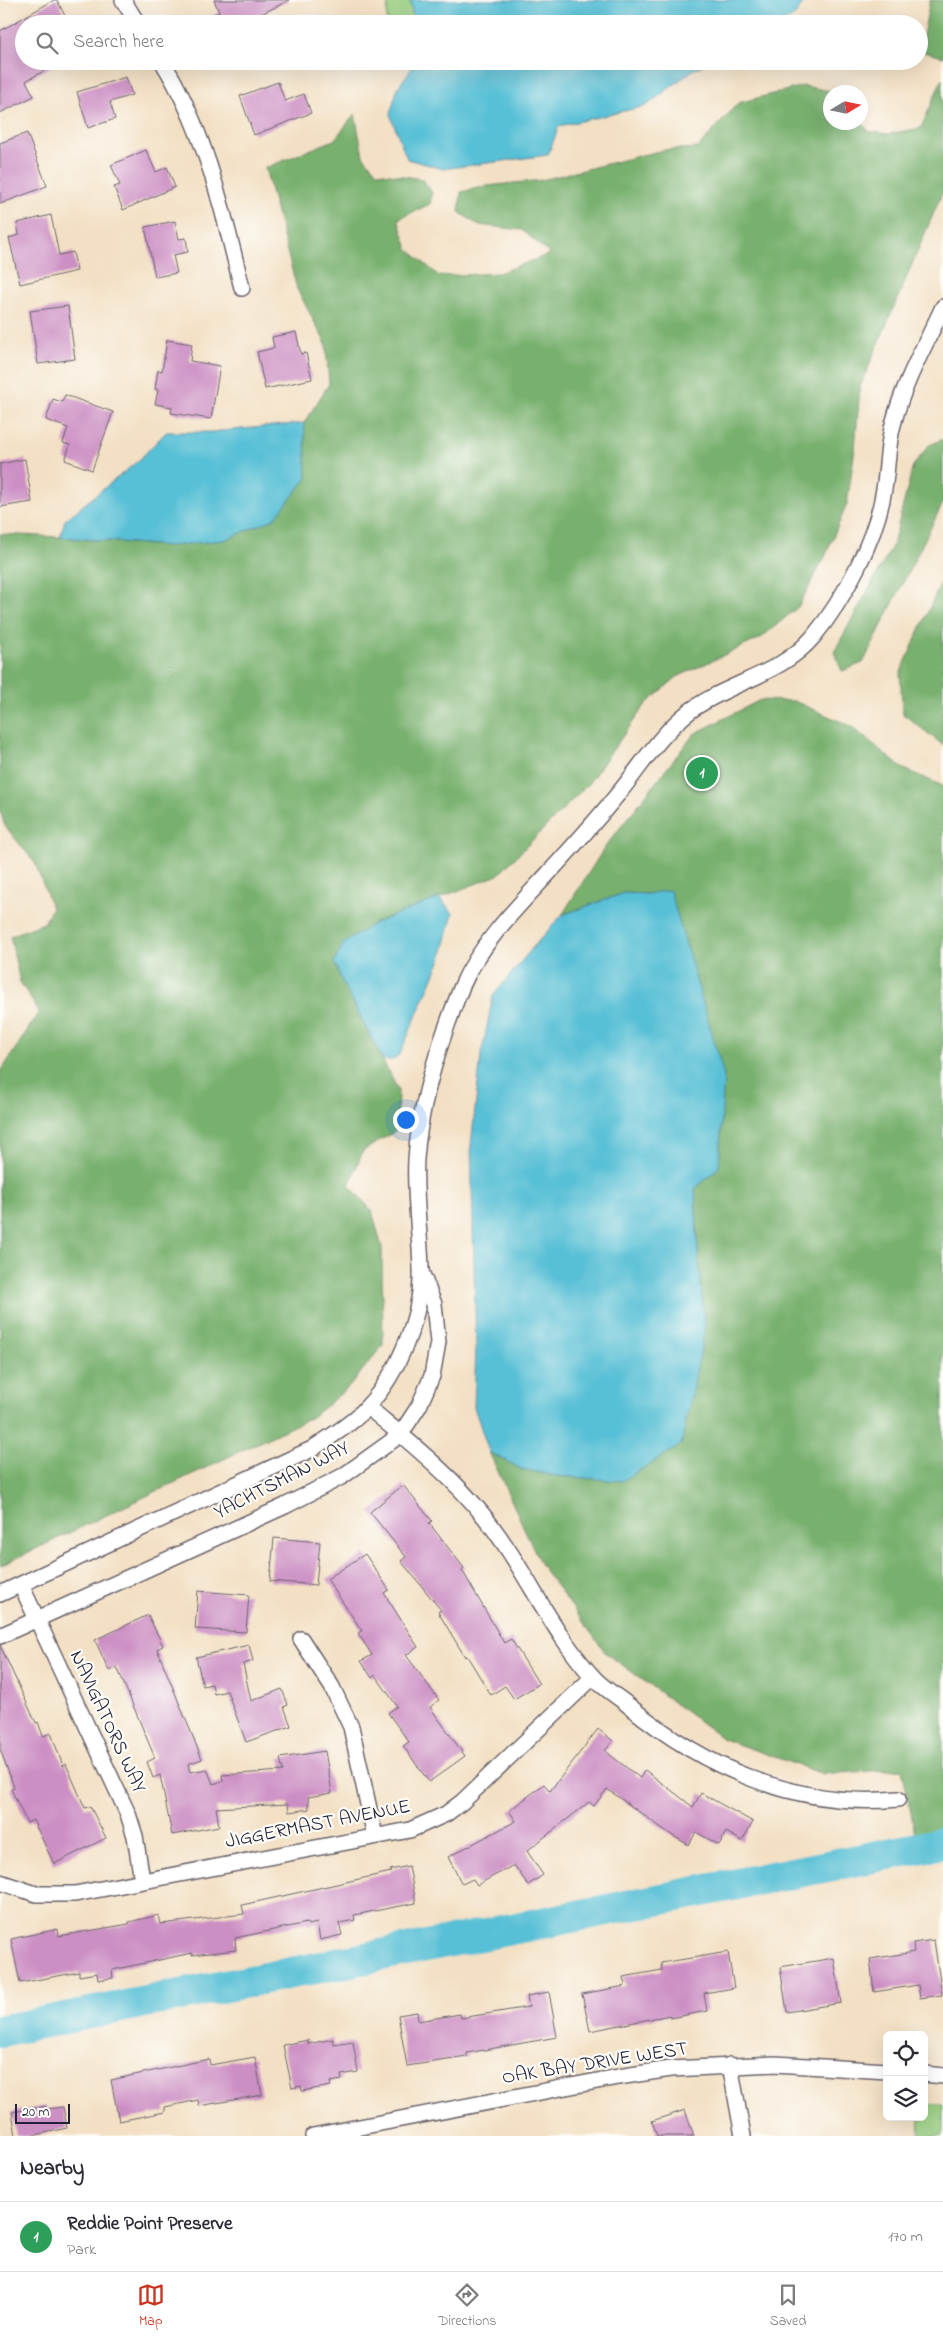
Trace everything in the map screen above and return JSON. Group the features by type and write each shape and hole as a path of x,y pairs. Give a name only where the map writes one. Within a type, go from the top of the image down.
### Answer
{"street":[{"path":"123,0 132,15"},
{"path":"167,70 183,100 205,152 217,188 242,288"},
{"path":"422,1272 415,1201 416,1154 433,1070 464,982 490,941 519,905 621,791 645,757 673,724 694,708 716,695 760,675 796,655 825,622 852,579 876,522 884,492 893,422 905,389 943,307"},
{"name":"YACHTSMAN WAY","path":"0,1594 312,1449 343,1428 368,1407 385,1384 414,1326 422,1272"},
{"name":"YACHTSMAN WAY","path":"0,1636 293,1502 343,1476 400,1435 419,1406 432,1376 438,1342 434,1304 422,1272"},
{"path":"368,1407 454,1482 482,1514 510,1551 546,1614 593,1677 657,1729 694,1752 760,1783 841,1801 867,1802 898,1799"},
{"name":"NAVIGATORS WAY","path":"21,1585 128,1814 135,1836 142,1880"},
{"path":"301,1639 332,1687 352,1727 375,1836"},
{"name":"JIGGERMAST AVENUE","path":"0,1882 36,1894 75,1894 417,1827 446,1814 462,1802 593,1677"},
{"name":"OAK BAY DRIVE WEST","path":"313,2136 621,2076 671,2069 774,2064 883,2072"},
{"path":"730,2065 743,2136"},
{"path":"928,2074 943,2076"}],"green space":[{"path":"388,0 410,0 412,15 387,15"},
{"path":"930,0 943,0 943,57 928,53 927,15"},
{"path":"942,79 943,191 860,387 855,448 847,504 824,559 798,607 761,638 677,677 646,704 588,784 498,875 375,923 344,986 398,1090 397,1130 363,1151 349,1185 372,1211 382,1248 383,1345 349,1387 312,1417 0,1566 0,1073 39,1012 20,982 10,936 44,923 52,908 35,863 5,826 0,811 0,534 169,546 306,478 304,423 329,384 326,344 297,289 265,168 334,140 355,114 363,156 377,172 422,179 432,192 430,204 398,219 408,249 439,276 499,273 550,254 522,230 478,225 459,212 461,192 487,186 542,180 663,150 698,148 738,103 803,86 823,90 823,130 867,130 888,134 921,128"},
{"path":"943,439 943,503 863,663 842,671 834,652 893,545 913,466 928,446"},
{"path":"943,578 943,745 903,714 900,674"},
{"path":"760,700 794,701 851,726 902,768 943,786 943,1843 918,1848 902,1769 823,1774 723,1739 606,1653 541,1565 489,1452 521,1469 556,1476 622,1480 681,1445 698,1253 695,1189 719,1167 670,891 647,894 624,893 562,915 605,847 694,734"},
{"path":"928,2104 943,2104 943,2136 919,2136 920,2121 928,2121"}],"water":[{"path":"410,0 806,0 795,15 412,15"},
{"path":"410,70 693,70 646,106 559,126 548,155 443,169 407,159 390,114 398,87"},
{"path":"304,423 307,478 274,519 224,540 169,546 60,537 65,520 139,460 166,432 210,432"},
{"path":"670,890 724,1075 719,1167 695,1189 698,1253 705,1329 681,1445 622,1481 556,1476 521,1469 489,1452 474,1407 476,1347 471,1145 481,1056 493,996 562,915 624,893 647,894"},
{"path":"439,898 453,913 441,959 400,1054 393,1060 383,1060 344,986 334,962 344,943 375,923"}],"building":[{"path":"57,0 64,15 28,15"},
{"path":"214,0 290,0 259,15 213,15 219,12"},
{"path":"15,22 15,70 45,70 26,81 34,96 0,113 0,31"},
{"path":"126,77 132,95 110,102 115,119 88,128 77,92"},
{"path":"278,82 285,101 304,94 311,113 254,135 240,96"},
{"path":"27,133 47,186 0,204 0,143"},
{"path":"146,150 156,172 167,167 175,187 123,210 114,187 120,185 111,165"},
{"path":"51,215 59,255 73,252 77,271 20,284 9,238 19,235 17,223"},
{"path":"175,221 179,239 186,238 188,252 173,255 177,273 155,277 145,227"},
{"path":"68,306 75,359 38,364 30,311"},
{"path":"296,332 301,354 306,353 312,379 265,389 257,352 274,348 272,337"},
{"path":"167,340 192,344 190,361 220,366 211,419 171,413 172,407 155,404 158,390 155,389 158,370 162,371"},
{"path":"65,395 113,412 92,470 65,460 70,445 63,443 68,428 46,420 53,399 62,402"},
{"path":"25,459 32,502 0,507 0,464"},
{"path":"403,1485 432,1521 429,1523 464,1568 462,1570 504,1643 511,1639 539,1684 514,1699 505,1686 491,1695 438,1612 441,1610 401,1561 406,1557 370,1512"},
{"path":"274,1538 320,1542 316,1585 270,1581"},
{"path":"365,1554 389,1590 384,1593 418,1647 406,1655 439,1700 430,1707 465,1756 429,1782 403,1746 409,1742 388,1713 397,1706 375,1675 372,1678 361,1661 372,1655 358,1633 362,1631 327,1579"},
{"path":"198,1591 249,1595 246,1632 195,1629"},
{"path":"148,1615 163,1646 157,1649 202,1759 188,1764 190,1772 207,1769 213,1784 223,1781 222,1775 283,1771 280,1758 325,1751 332,1793 308,1797 309,1809 289,1812 288,1804 216,1808 219,1826 172,1835 160,1775 153,1778 147,1762 155,1758 117,1667 109,1671 95,1640"},
{"path":"0,1645 43,1736 51,1733 63,1766 66,1764 85,1808 90,1806 106,1838 54,1864 33,1820 27,1823 11,1789 14,1787 0,1749"},
{"path":"249,1645 253,1661 243,1664 251,1701 282,1689 288,1705 284,1707 291,1726 246,1742 227,1691 214,1694 212,1684 203,1686 196,1657"},
{"path":"598,1729 613,1741 605,1751 640,1778 645,1770 693,1807 701,1793 753,1822 742,1841 726,1832 719,1845 696,1832 689,1845 673,1836 607,1789 594,1806 589,1802 527,1851 543,1875 528,1885 514,1865 477,1885 473,1879 462,1884 448,1857 516,1821 509,1811 544,1784 550,1791"},
{"path":"409,1866 416,1903 354,1915 355,1920 339,1923 342,1935 320,1940 317,1923 308,1925 307,1923 235,1938 236,1950 192,1955 192,1953 112,1970 113,1978 98,1980 97,1973 79,1976 79,1972 20,1983 11,1939 58,1929 59,1936 129,1924 129,1922 159,1915 161,1924 244,1914 242,1905 391,1872 390,1870"},
{"path":"934,1940 942,1995 920,1998 918,1985 874,1992 870,1959 914,1952 913,1943"},
{"path":"728,1952 734,1988 704,1993 707,2011 670,2018 670,2015 590,2031 582,1994 625,1986 623,1977 662,1970 661,1963"},
{"path":"834,1958 841,2003 787,2012 780,1967"},
{"path":"549,1992 557,2037 467,2053 467,2057 407,2066 398,2015 417,2012 418,2021 460,2014 461,2018 529,2007 527,1996"},
{"path":"333,2039 334,2045 353,2042 358,2072 341,2075 342,2080 330,2082 331,2086 302,2091 301,2086 292,2088 283,2045 308,2040 308,2044"},
{"path":"255,2057 262,2095 199,2106 198,2100 165,2107 165,2112 119,2121 111,2080 209,2059 210,2065"},
{"path":"46,2106 46,2109 63,2107 67,2128 31,2136 16,2136 12,2112"},
{"path":"685,2110 694,2136 657,2136 652,2121"}],"waterway":[{"path":"0,2031 943,1843"}],"place":[{"name":"Reddie Point Preserve","path":"702,773"}]}
